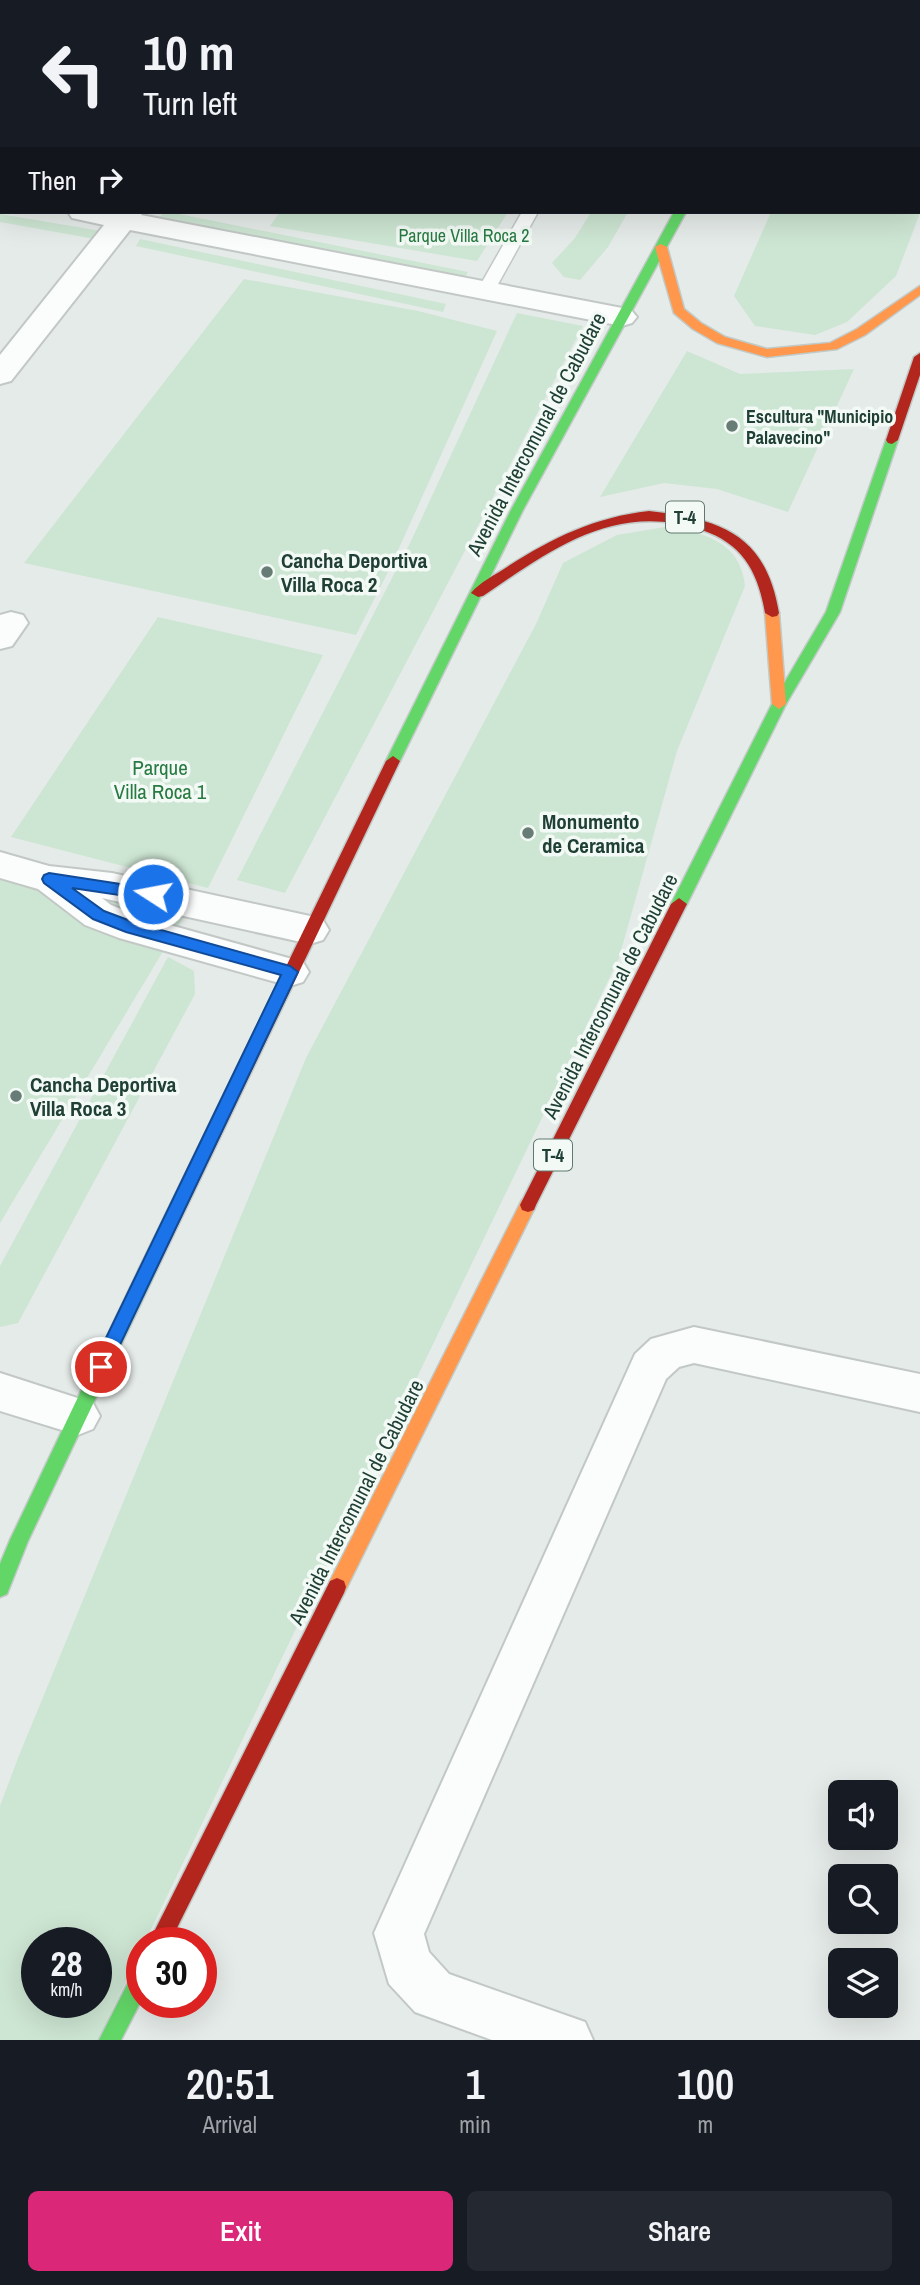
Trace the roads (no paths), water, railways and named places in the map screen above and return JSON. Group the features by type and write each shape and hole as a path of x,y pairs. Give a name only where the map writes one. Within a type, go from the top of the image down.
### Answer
{"highway":[{"name":"Avenida Intercomunal de Cabudare","path":"0,1588 19,1540 310,930 517,510 679,214"},
{"path":"660,247 678,310 722,340 767,353 833,346 861,332 920,290"},
{"name":"Avenida Intercomunal de Cabudare","path":"167,1927 779,704 833,612 919,367"},
{"name":"T-4","path":"476,595 569,533 624,515 656,513 685,517 727,535 755,556 766,584 779,704"},
{"path":"110,2040 126,2008"}],"street":[{"path":"104,214 126,216 622,317"},
{"path":"0,375 126,216"},
{"path":"0,865 49,879 143,892 310,930"},
{"path":"49,879 98,915 132,928 290,972"},
{"path":"567,2040 433,1994 407,1966 399,1933 650,1367 666,1352 694,1345 920,1393"},
{"path":"0,1392 78,1416"}],"lane":[{"path":"486,291 529,214"}],"place":[{"name":"Escultura \"Municipio Palavecino\"","path":"732,426"},
{"name":"Cancha Deportiva Villa Roca 2","path":"267,572"},
{"name":"Monumento de Ceramica","path":"528,833"},
{"name":"Cancha Deportiva Villa Roca 3","path":"16,1096"}],"park label":[{"name":"Parque Villa Roca 2","path":"464,235"},
{"name":"Parque Villa Roca 1","path":"160,779"}]}
